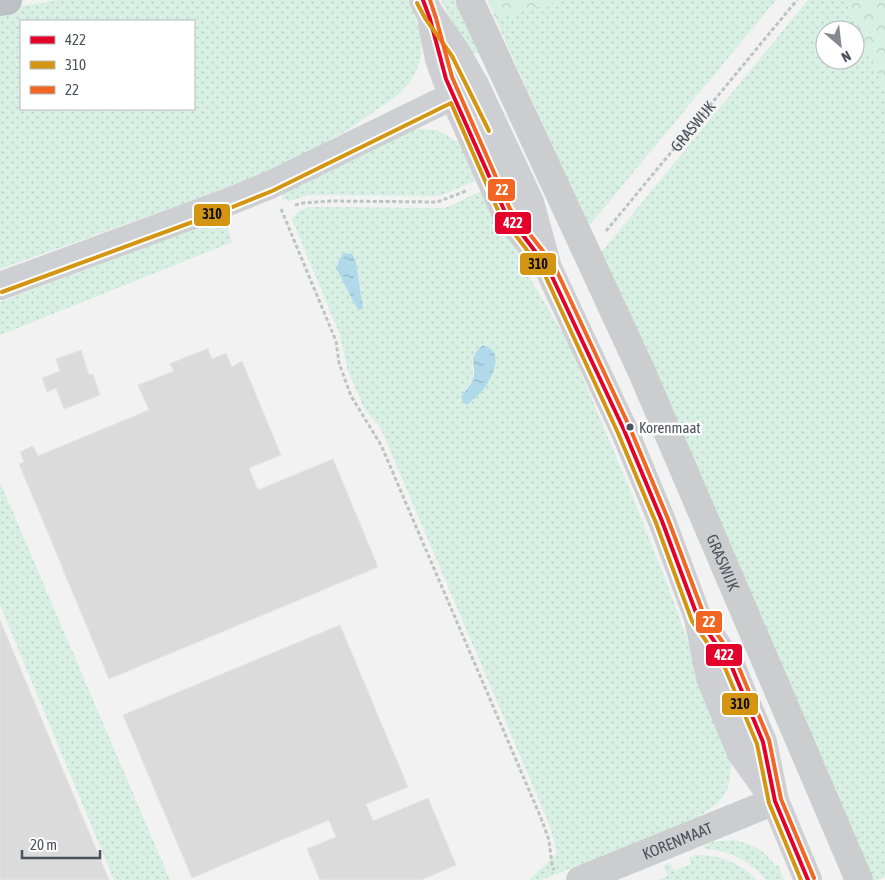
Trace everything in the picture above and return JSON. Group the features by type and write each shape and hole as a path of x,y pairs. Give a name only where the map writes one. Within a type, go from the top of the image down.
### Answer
{"highway":[{"path":"0,1 7,0"}],"main road":[{"path":"427,7 439,59 464,90 530,202 548,268 628,439 662,521 698,618 730,665 763,742 775,801 808,880"},
{"path":"464,90 492,180 505,212 548,268"},
{"path":"0,286 223,204 275,197 464,90"}],"street":[{"name":"GRASWIJK","path":"470,1 641,370 858,880"},
{"name":"KORENMAAT","path":"568,876 775,801"}],"path":[{"name":"GRASWIJK","path":"584,248 602,235 797,0"},
{"path":"275,197 303,203 330,201 437,202 492,180"},
{"path":"275,197 336,341 339,363 351,396 380,445 541,818 549,840 552,865 568,876"}],"green space":[{"path":"58,0 408,0 421,40 420,59 417,69 412,79 400,93 351,127 327,142 249,179 0,269 0,10"},
{"path":"441,0 458,0 479,51 476,54 467,50"},
{"path":"487,0 563,0 495,18"},
{"path":"563,0 776,0 589,226 495,18"},
{"path":"808,0 845,0 854,20 815,20 815,70 865,70 865,45 885,90 885,877 872,880 599,255"},
{"path":"845,0 885,0 885,90 865,45 865,20 854,20"},
{"path":"419,129 437,130 458,142 470,153 482,178 440,196 309,195 289,201 282,199 282,194 401,133"},
{"path":"486,189 531,280 568,342 667,584 731,758 730,779 725,794 705,813 668,830 541,880 529,880 557,853 550,826 381,429 364,408 348,371 340,335 292,219 299,211 309,207 445,208","holes":["356,262 358,310 340,277","472,360 487,385 461,397 473,378"]},
{"path":"224,217 232,242 0,335 0,302"},
{"path":"0,482 170,880 114,880 0,605"},
{"path":"732,840 751,845 767,856 775,866 778,864 784,880 766,880 753,867 739,858 731,854 705,849 704,846 712,842"},
{"path":"695,855 713,856 737,864 757,880 658,880 668,876 663,865 670,863 674,871 691,864 689,858"}],"water":[{"path":"344,253 352,254 356,262 363,309 358,310 336,268"},
{"path":"483,345 493,352 496,362 495,367 485,387 467,405 461,397 472,381 474,374 473,359"}],"building":[{"path":"209,348 212,359 226,353 232,367 242,361 281,455 249,468 258,490 333,459 378,567 109,679 64,572 62,572 64,571 19,464 24,462 20,452 33,446 38,456 149,410 138,385 174,371 169,364"},
{"path":"81,350 89,375 93,374 100,395 64,409 56,388 47,392 42,378 60,371 56,359"},
{"path":"0,620 109,880 0,880"},
{"path":"340,625 408,787 366,804 373,821 428,798 456,865 421,880 320,880 307,849 336,837 329,820 192,878 123,715"}],"transit line":[{"name":"422","path":"423,0 446,79 505,212 548,268 624,430 662,521 698,618 731,665 763,742 775,801 808,880"},
{"name":"22","path":"430,0 452,77 510,209 554,265 630,428 668,519 704,615 737,663 769,740 781,799 814,878"},
{"name":"310","path":"417,3 425,18 452,56 489,131"},
{"name":"310","path":"2,292 272,191 451,103 500,215 543,271 618,433 656,523 692,621 725,668 757,744 769,803 801,880"}],"place":[{"name":"Korenmaat","path":"630,427"}]}
